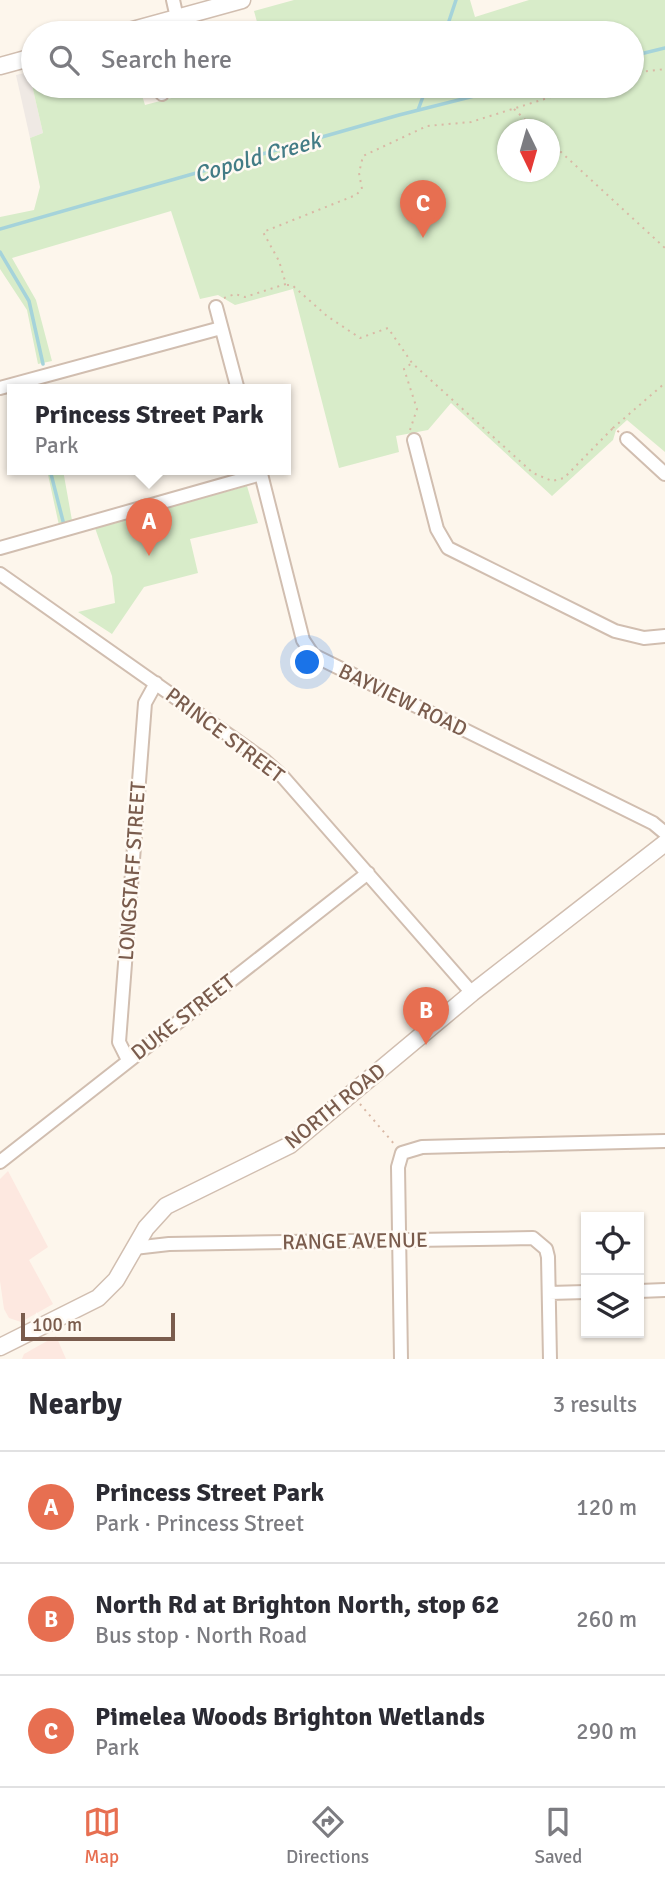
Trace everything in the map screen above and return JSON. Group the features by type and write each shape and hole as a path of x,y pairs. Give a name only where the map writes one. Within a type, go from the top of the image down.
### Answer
{"street":[{"path":"173,0 177,18"},
{"path":"169,21 242,0"},
{"path":"0,66 21,60"},
{"path":"216,307 236,384"},
{"path":"15,384 221,328"},
{"path":"628,439 665,474"},
{"path":"414,440 437,529 448,548 615,631 644,638 665,636"},
{"path":"0,548 250,475"},
{"name":"BAYVIEW ROAD","path":"261,475 303,640 313,655 653,823 665,833"},
{"name":"PRINCE STREET","path":"1,573 264,760 368,873 472,993"},
{"name":"LONGSTAFF STREET","path":"128,1060 120,1047 121,1014 145,704 156,683"},
{"name":"NORTH ROAD","path":"0,1347 98,1298 116,1280 146,1228 174,1200 290,1145 472,993 665,843"},
{"name":"DUKE STREET","path":"0,1162 368,873"},
{"path":"401,1359 398,1167 402,1153 422,1147 665,1141"},
{"path":"146,1228 169,1244"},
{"name":"RANGE AVENUE","path":"134,1248 169,1244 524,1238 541,1242 548,1257 549,1293"},
{"path":"644,1291 665,1290"},
{"path":"550,1359 549,1293 581,1292"}],"path":[{"path":"644,72 665,69"},
{"path":"286,284 279,261 263,232 356,195 362,189 359,173 363,156 427,126 471,122 546,98"},
{"path":"512,108 524,119"},
{"path":"560,151 665,248"},
{"path":"216,307 227,296 235,294 245,297 286,284 292,285 335,322 360,338 388,328 412,363 533,472 552,481 564,478 613,428 665,383"},
{"path":"412,363 404,369 417,409 410,430 414,440"},
{"path":"613,428 628,439"},
{"path":"359,1103 402,1153"}],"shaded area":[{"path":"21,74 21,98 16,75"},
{"path":"21,98 35,98 43,133 30,138"},
{"path":"8,1171 48,1247 29,1260 53,1304 21,1322 9,1318 4,1309 0,1281 0,1179"},
{"path":"56,1336 66,1359 22,1359 24,1354"}],"green space":[{"path":"294,0 470,0 475,17 529,0 665,0 665,452 627,420 616,430 613,440 552,496 451,403 428,430 396,436 399,452 339,468 293,289 235,305 218,295 200,299 171,211 12,258 36,300 52,361 38,364 27,310 0,269 0,217 34,210 40,187 30,138 43,133 35,98 143,98 145,105 172,98 644,98 644,21 257,21 254,11"},
{"path":"48,475 64,475 73,526 60,530"},
{"path":"247,486 258,523 190,539 198,573 144,587 112,634 78,612 115,603 112,576 95,528"}],"waterway":[{"path":"449,21 456,0"},
{"name":"Copold Creek","path":"644,53 665,48"},
{"path":"418,110 422,98"},
{"name":"Copold Creek","path":"0,229 466,98"},
{"path":"0,252 29,301 43,364"},
{"path":"51,475 64,525"}],"place":[{"name":"Pimelea Woods Brighton Wetlands","path":"423,238"},
{"name":"Princess Street Park","path":"149,556"},
{"name":"North Rd at Brighton North, stop 62","path":"426,1045"}]}
